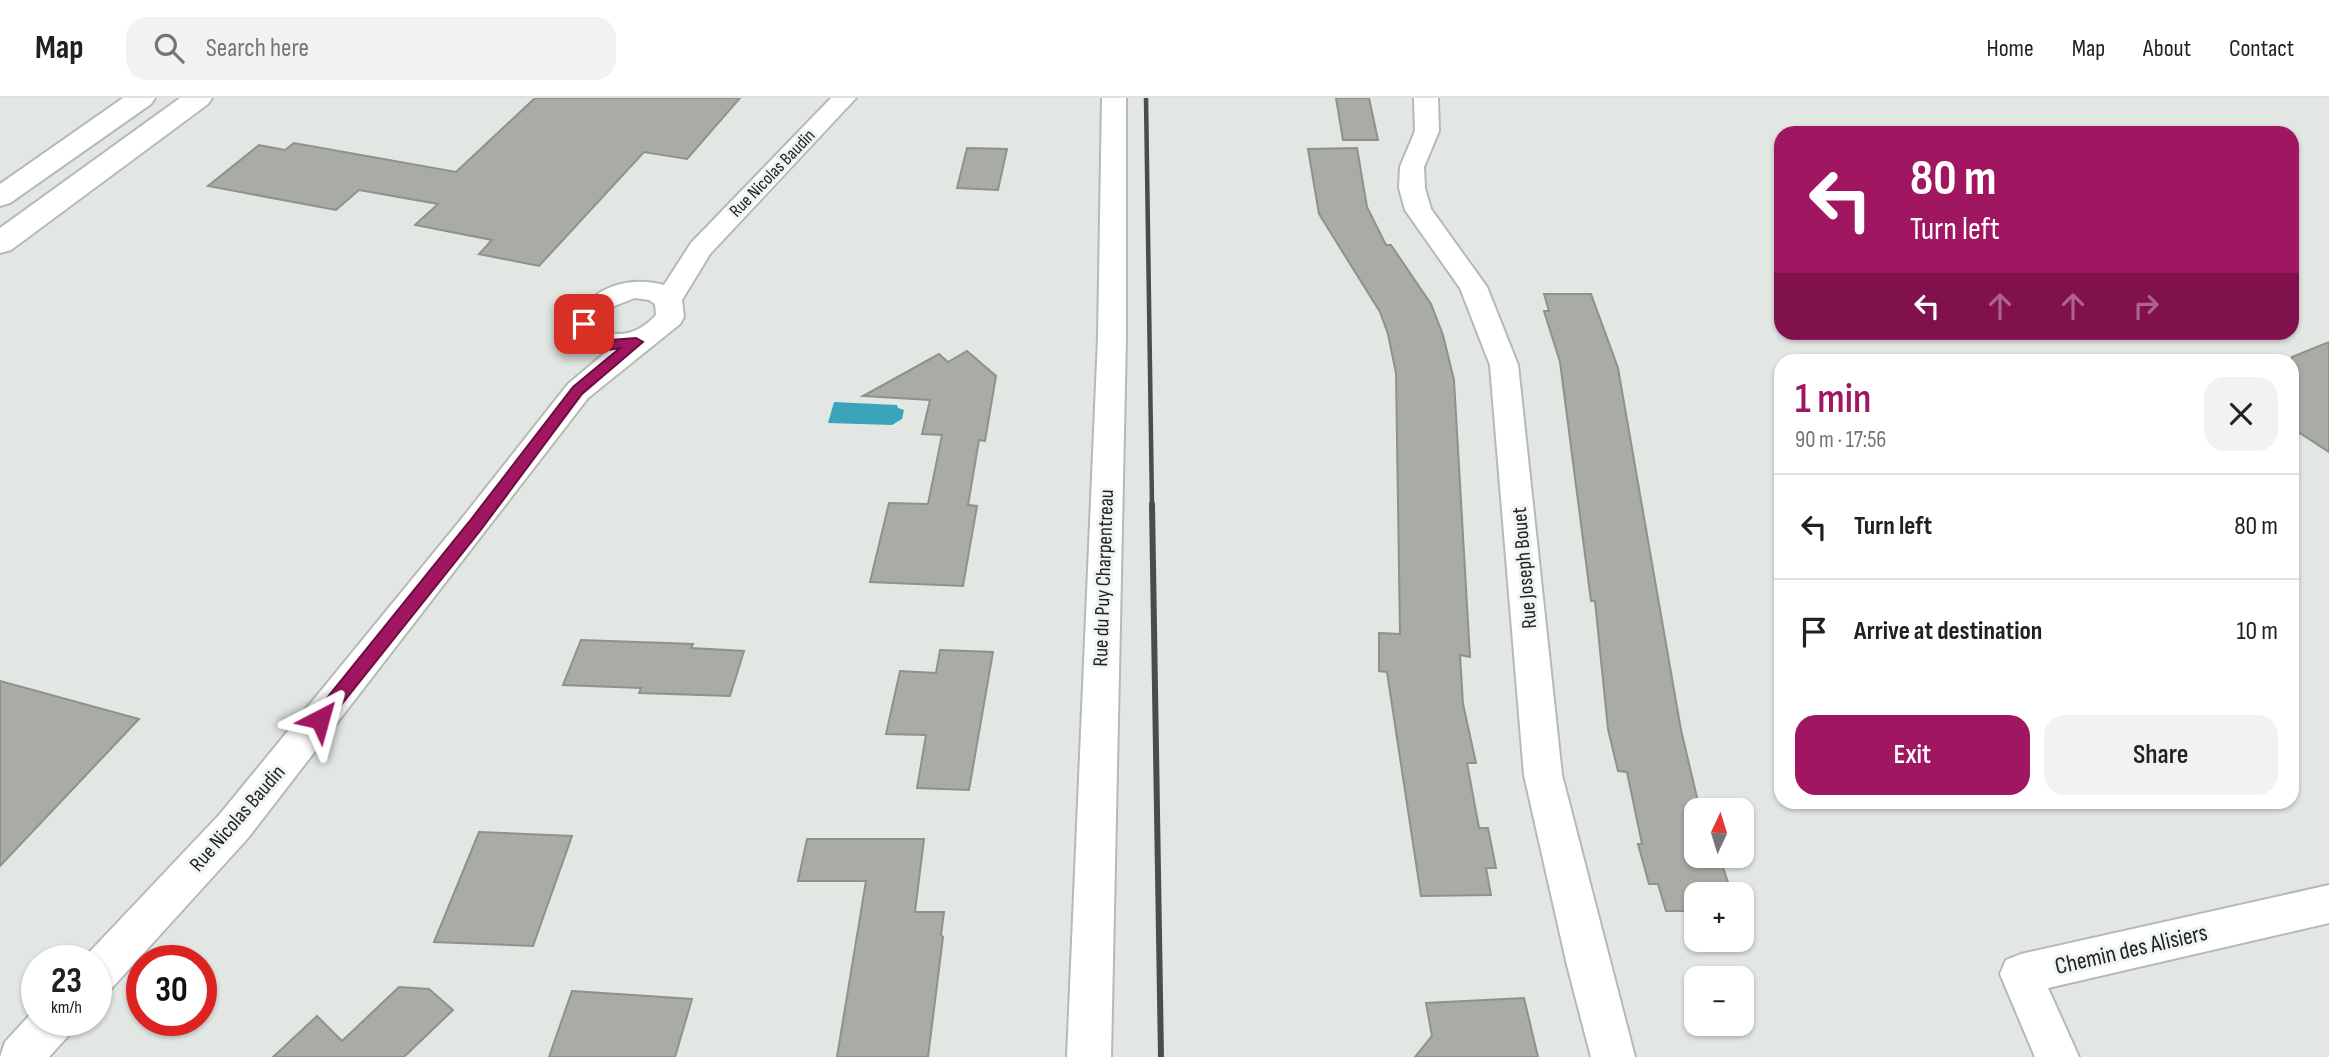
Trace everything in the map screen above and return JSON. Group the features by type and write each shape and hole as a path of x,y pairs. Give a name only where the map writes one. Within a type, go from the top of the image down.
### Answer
{"highway":[{"path":"0,197 141,98"},
{"path":"0,243 198,98"}],"street":[{"name":"Rue Nicolas Baudin","path":"668,300 700,249 844,98"},
{"name":"Rue du Puy Charpentreau","path":"1089,1057 1112,337 1114,98"},
{"name":"Rue Joseph Bouet","path":"1426,98 1427,131 1412,167 1412,188 1418,210 1474,287 1504,365 1544,775 1588,965 1613,1057"},
{"name":"Rue Nicolas Baudin","path":"635,289 700,249"},
{"path":"635,289 656,292 668,300 670,317 658,332 636,342 608,345 589,336 584,324 590,309 615,293 635,289"},
{"name":"Rue Nicolas Baudin","path":"578,391 589,336"},
{"name":"Rue Nicolas Baudin","path":"112,958 234,826 474,526 578,391 636,342"},
{"name":"Chemin des Alisiers","path":"2057,1057 2021,974 2329,904"},
{"path":"20,1057 39,1036"}],"water":[{"path":"834,402 897,405 904,410 902,419 892,425 828,423"}],"building":[{"path":"535,98 740,98 687,159 644,152 539,266 479,254 492,240 415,225 438,204 359,190 336,210 208,186 259,145 285,150 294,143 456,172"},
{"path":"1336,98 1369,98 1378,140 1343,140"},
{"path":"967,148 1007,149 998,190 957,188"},
{"path":"1357,148 1367,207 1386,245 1391,245 1431,304 1443,335 1454,380 1470,657 1460,655 1463,704 1476,763 1467,763 1479,828 1488,828 1496,868 1486,868 1491,895 1421,896 1387,672 1379,671 1379,633 1400,634 1396,373 1388,334 1380,312 1319,214 1308,149"},
{"path":"1544,294 1591,294 1618,368 1681,730 1697,798 1684,798 1684,868 1723,868 1728,882 1684,882 1684,911 1666,911 1658,884 1649,884 1638,844 1642,844 1627,772 1618,771 1608,729 1595,601 1591,601 1560,362 1544,311 1549,311"},
{"path":"2329,342 2329,452 2299,433 2299,354"},
{"path":"967,351 996,376 985,441 979,440 968,505 977,506 963,586 870,582 889,503 928,504 942,435 922,434 930,400 863,396 939,354 948,362"},
{"path":"581,640 693,644 691,648 744,651 730,696 639,693 641,688 563,685"},
{"path":"940,650 993,652 969,790 917,788 926,735 886,734 900,671 936,673"},
{"path":"0,681 139,719 0,866"},
{"path":"479,832 572,836 533,946 434,942"},
{"path":"807,839 924,839 915,912 944,912 928,1057 837,1057 866,881 798,881"},
{"path":"399,987 429,989 453,1010 404,1057 273,1057 317,1016 342,1041"},
{"path":"572,991 692,999 675,1057 549,1057"},
{"path":"1524,998 1538,1057 1415,1057 1432,1036 1426,1003"}],"railway":[{"path":"1146,98 1152,505"},
{"path":"1152,504 1161,1057"}],"route":[{"path":"320,719 578,391 636,342 608,345 589,336 584,324"}]}
